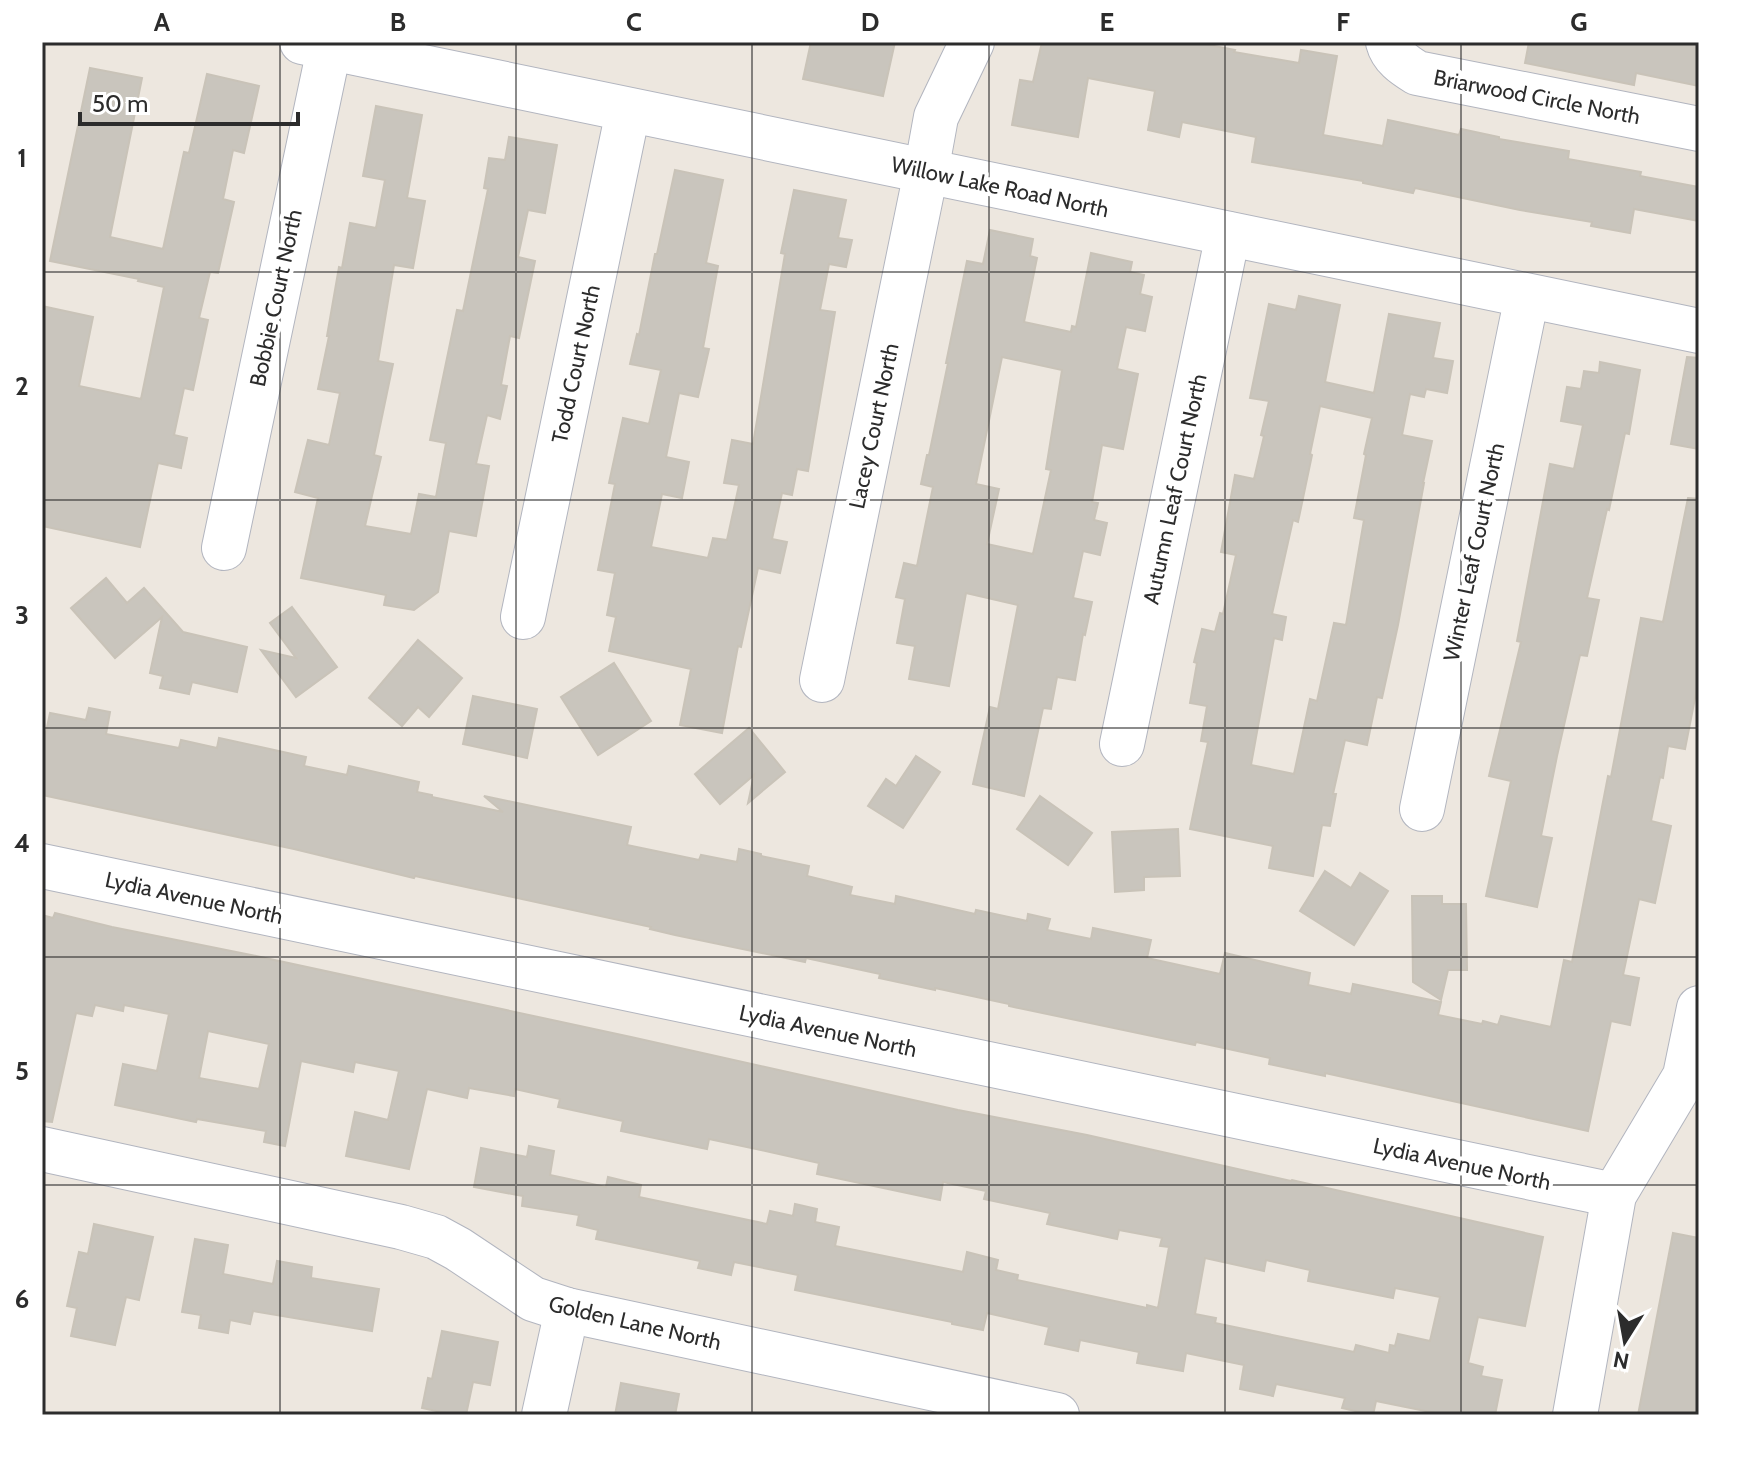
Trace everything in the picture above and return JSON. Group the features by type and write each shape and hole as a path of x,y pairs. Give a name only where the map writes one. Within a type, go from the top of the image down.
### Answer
{"street":[{"name":"Lacey Court North","path":"822,680 936,117 972,42"},
{"name":"Briarwood Circle North","path":"1388,42 1401,62 1417,73 1699,129"},
{"name":"Willow Lake Road North","path":"316,46 1699,331"},
{"name":"Bobbie Court North","path":"224,548 316,46"},
{"name":"Todd Court North","path":"523,617 628,111"},
{"name":"Autumn Leaf Court North","path":"1122,744 1228,234"},
{"name":"Winter Leaf Court North","path":"1422,809 1527,296"},
{"name":"Lydia Avenue North","path":"42,866 1614,1195"},
{"path":"1575,1415 1614,1195 1685,1076 1699,1008"},
{"name":"Golden Lane North","path":"42,1149 436,1237 533,1299 891,1398 1057,1415"},
{"path":"544,1415 567,1310"}],"building":[{"path":"811,42 895,42 883,96 803,79"},
{"path":"1042,42 1194,42 1299,63 1301,50 1337,56 1323,135 1383,146 1388,120 1459,135 1461,129 1569,151 1568,159 1641,172 1640,176 1699,187 1699,221 1634,209 1630,233 1591,226 1592,222 1415,188 1413,193 1252,162 1256,137 1182,122 1179,137 1148,130 1155,91 1088,78 1078,137 1012,125 1020,80 1033,82"},
{"path":"1529,42 1699,42 1699,86 1636,73 1634,85 1525,63"},
{"path":"90,68 142,78 110,237 163,249 184,152 189,153 207,74 259,86 244,153 233,150 223,199 234,202 218,273 210,272 199,318 208,320 193,390 184,388 174,435 187,438 181,468 158,463 140,547 42,526 42,306 93,317 79,386 141,399 164,287 50,261"},
{"path":"376,106 422,115 407,198 425,201 413,268 394,265 378,361 393,364 374,455 381,457 365,526 411,534 419,494 436,497 446,443 430,440 457,310 463,311 488,189 484,188 489,158 505,160 509,137 557,145 545,213 528,210 518,257 535,261 519,338 510,336 501,385 507,386 500,419 487,415 476,464 489,466 476,536 449,531 438,592 414,610 384,605 386,595 301,578 318,498 295,492 308,440 329,445 340,393 318,389 339,267 342,268 350,223 376,228 385,180 363,176"},
{"path":"675,170 723,180 706,263 718,266 703,348 709,349 698,397 679,393 666,457 689,462 682,498 662,494 651,547 708,558 713,538 727,540 739,485 724,483 732,440 753,444 785,254 781,253 794,190 846,200 838,238 852,240 846,267 829,264 820,310 835,312 808,471 797,469 792,495 782,493 772,539 787,542 780,573 758,568 741,647 738,646 722,733 680,725 691,669 609,651 616,617 607,615 615,573 598,570 615,484 609,483 623,418 649,424 661,370 630,364"},
{"path":"990,230 1033,239 1030,256 1037,258 1024,322 1071,332 1072,326 1076,327 1091,253 1132,262 1130,272 1144,275 1140,294 1152,297 1145,331 1126,327 1117,369 1138,374 1123,449 1102,445 1092,502 1098,503 1094,520 1107,523 1100,555 1083,551 1073,598 1092,602 1075,680 1057,677 1051,709 1043,708 1024,796 973,784 990,707 998,709 1018,605 966,593 949,686 909,679 915,646 897,643 905,599 896,597 904,563 917,566 933,487 921,484 967,261 983,264","holes":["1002,357 1062,370 1046,469 1051,470 1033,554 987,544 999,489 976,484"]},
{"path":"1299,296 1340,305 1325,382 1374,393 1389,314 1440,323 1433,358 1453,361 1447,393 1426,389 1424,397 1410,394 1402,435 1432,441 1398,625 1382,698 1377,697 1367,745 1345,740 1333,794 1336,794 1330,826 1322,825 1313,876 1269,868 1273,846 1190,829 1208,742 1201,741 1207,706 1190,703 1197,663 1194,662 1202,629 1215,632 1220,613 1223,614 1236,555 1221,552 1235,475 1254,479 1264,436 1261,435 1269,401 1250,398 1269,304 1296,310","holes":["1320,406 1372,418 1354,518 1364,520 1346,625 1334,623 1317,701 1310,699 1294,774 1251,765 1274,638 1282,640 1286,617 1272,614 1293,520 1298,522"]},
{"path":"1687,357 1699,358 1699,449 1671,444"},
{"path":"1600,362 1640,370 1629,434 1625,433 1587,598 1599,600 1587,656 1580,655 1541,836 1552,838 1537,907 1486,896 1511,781 1489,776 1521,642 1517,641 1550,464 1574,469 1583,425 1561,421 1567,387 1581,389 1584,371 1599,373"},
{"path":"1688,498 1699,499 1699,678 1685,749 1668,746 1651,821 1671,826 1655,903 1639,899 1623,975 1639,978 1630,1025 1611,1021 1588,1131 1325,1073 1325,1076 1269,1064 1270,1058 879,978 880,974 806,958 805,962 675,935 651,927 42,795 42,751 50,713 86,720 89,708 110,712 106,734 179,748 181,740 217,748 219,738 306,757 304,766 347,775 349,766 419,782 417,792 432,797 503,812 484,796 631,827 627,845 699,860 701,855 737,862 739,849 761,854 809,866 807,876 852,887 850,895 895,904 896,896 975,914 976,910 1027,921 1028,914 1050,919 1047,930 1091,939 1093,928 1151,940 1147,958 1220,974 1225,953 1310,973 1308,985 1351,994 1353,984 1441,1002 1438,1015 1498,1025 1501,1016 1551,1027 1564,960 1572,962 1641,618 1663,622"},
{"path":"106,578 127,603 144,588 183,632 247,647 237,692 192,682 189,694 160,688 163,676 150,673 162,617 115,658 71,608"},
{"path":"292,607 337,667 296,697 261,650 296,658 270,623"},
{"path":"418,640 462,678 429,717 418,707 402,726 369,698"},
{"path":"614,663 651,721 598,755 561,697"},
{"path":"473,696 537,709 527,758 463,744"},
{"path":"749,728 785,772 748,803 754,775 720,804 695,774"},
{"path":"916,756 940,772 903,828 868,806 886,779 896,786"},
{"path":"1040,796 1092,833 1068,865 1017,829"},
{"path":"1178,829 1180,876 1144,877 1144,890 1115,892 1112,832"},
{"path":"1325,871 1351,888 1360,873 1388,891 1354,945 1300,911"},
{"path":"1412,896 1442,896 1442,904 1466,904 1467,970 1448,970 1441,1000 1413,982"},
{"path":"55,913 958,1110 1087,1135 1543,1237 1525,1326 1478,1317 1468,1363 1483,1367 1481,1376 1502,1380 1495,1415 1445,1415 1376,1401 1373,1415 1342,1408 1345,1398 1276,1384 1273,1396 1240,1389 1244,1365 1186,1353 1183,1371 1137,1363 1139,1352 1080,1340 1078,1351 1045,1344 1049,1327 987,1313 983,1330 795,1290 798,1275 734,1262 731,1275 698,1268 700,1261 596,1239 598,1230 577,1225 579,1215 522,1206 523,1196 474,1187 481,1148 527,1157 529,1146 554,1151 550,1175 606,1187 608,1177 641,1185 639,1197 767,1224 770,1211 793,1216 795,1204 817,1209 815,1222 839,1227 835,1246 963,1272 967,1252 998,1260 996,1270 1018,1275 1017,1280 1147,1308 1147,1305 1158,1308 1169,1247 1160,1246 1162,1238 1119,1230 1117,1239 1047,1224 1050,1213 984,1199 986,1191 943,1182 940,1200 817,1174 819,1163 761,1150 709,1139 707,1149 621,1131 623,1121 558,1107 560,1099 515,1089 514,1096 469,1088 467,1098 427,1089 409,1169 346,1156 355,1112 388,1120 399,1071 355,1062 353,1072 301,1061 285,1146 264,1142 266,1131 197,1119 196,1122 115,1105 123,1064 157,1071 169,1014 124,1005 123,1011 95,1005 92,1016 76,1013 52,1122 42,1121 42,915 53,918","holes":["208,1031 269,1044 259,1089 199,1078","1205,1258 1264,1271 1266,1260 1310,1270 1308,1281 1393,1298 1395,1288 1440,1297 1430,1341 1398,1334 1395,1346 1390,1345 1389,1353 1356,1345 1354,1352 1215,1323 1216,1318 1195,1314"]},
{"path":"94,1224 153,1237 139,1300 126,1297 115,1345 71,1336 77,1308 67,1306 79,1252 88,1254"},
{"path":"1673,1233 1699,1238 1699,1415 1638,1415"},
{"path":"195,1239 228,1245 223,1274 273,1284 277,1261 312,1267 311,1278 379,1289 372,1331 253,1311 250,1324 230,1320 228,1333 199,1328 201,1315 182,1312"},
{"path":"442,1331 498,1342 490,1385 473,1382 466,1415 422,1408"},
{"path":"621,1383 679,1394 675,1415 615,1415"}]}
